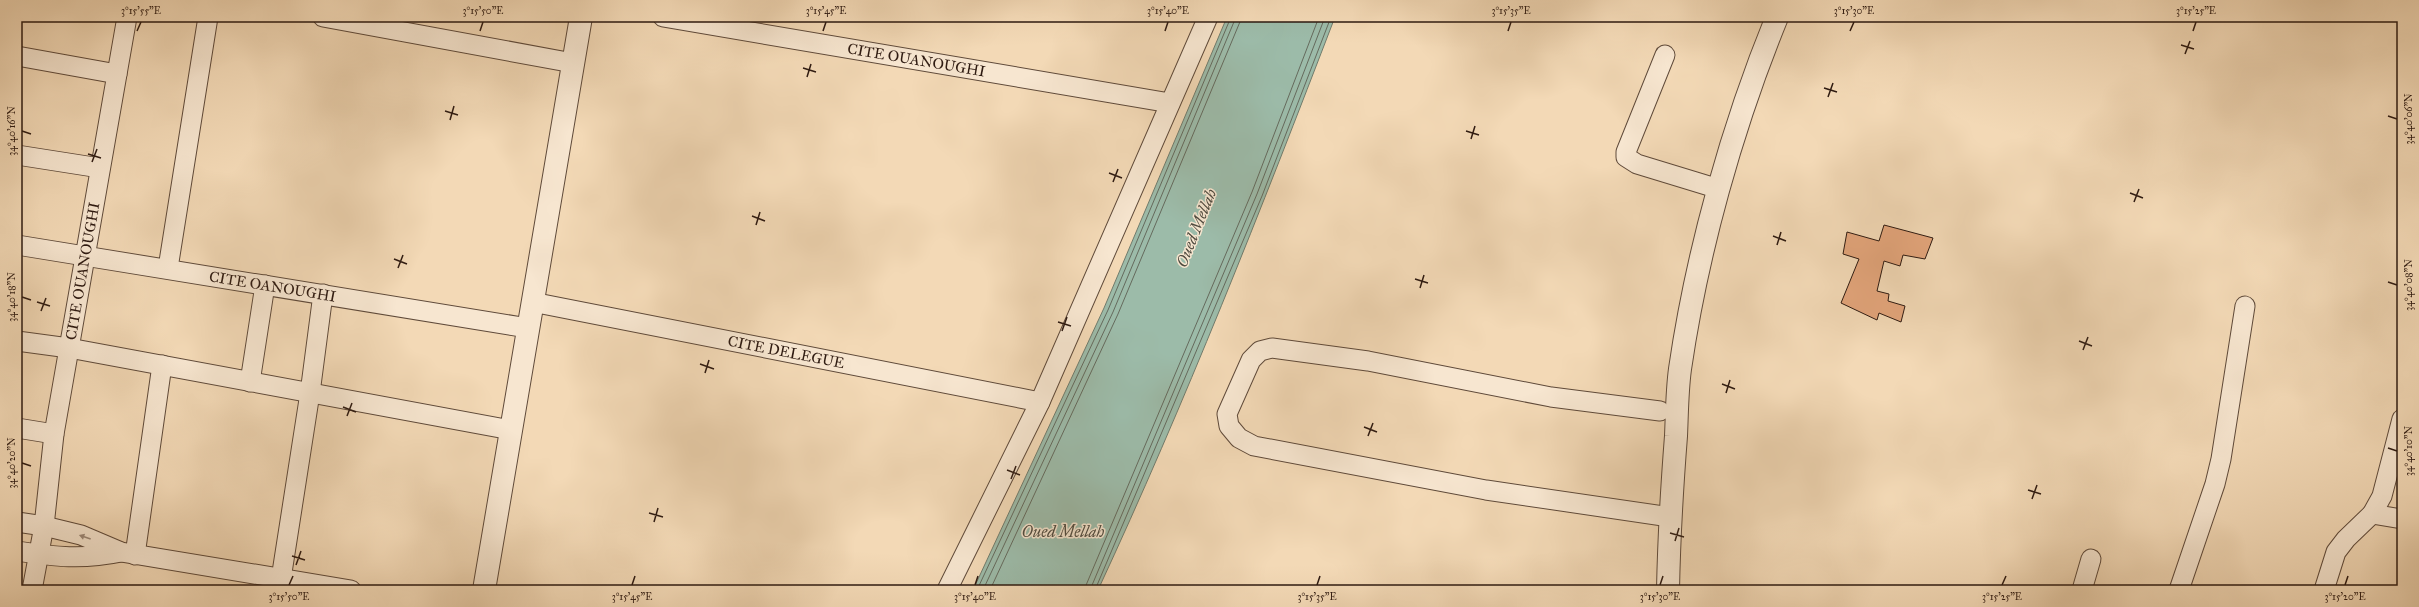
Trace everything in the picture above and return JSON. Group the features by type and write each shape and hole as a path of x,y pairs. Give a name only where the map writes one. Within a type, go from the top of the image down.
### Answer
{"street":[{"name":"CITE OUANOUGHI","path":"32,590 44,526 54,434 127,17"},
{"path":"168,268 208,17"},
{"path":"323,17 573,63"},
{"path":"484,590 581,17"},
{"name":"CITE OUANOUGHI","path":"663,17 1170,103"},
{"path":"947,590 1040,402 1208,17"},
{"path":"1668,590 1670,517 1680,371 1690,314 1719,189 1766,45 1777,17"},
{"path":"1665,55 1626,152 1626,157 1637,164 1719,189"},
{"path":"17,56 117,74"},
{"path":"17,155 100,168"},
{"name":"CITE OANOUGHI","path":"17,245 168,268 528,328"},
{"path":"250,382 266,284"},
{"path":"281,579 310,393 323,294"},
{"name":"CITE DELEGUE","path":"532,302 1040,402"},
{"path":"2179,590 2215,484 2221,459 2245,306"},
{"path":"17,341 69,348 511,430"},
{"path":"1660,411 1551,397 1368,361 1272,348 1260,351 1250,360 1227,414 1230,426 1239,438 1254,446 1486,490 1670,517"},
{"path":"128,554 162,365"},
{"path":"2324,590 2336,552 2346,539 2372,514 2382,496 2402,419"},
{"path":"17,428 54,434"},
{"path":"2372,514 2402,519"},
{"path":"17,522 44,526 81,535 128,554 351,590"},
{"path":"17,551 93,558 128,554"},
{"path":"2082,590 2091,559"}],"water":[{"name":"Oued Mellah","path":"1227,17 1335,17 1221,306 1130,520 1098,590 973,590 1104,308"}],"building":[{"path":"1884,225 1933,238 1925,259 1903,255 1900,266 1884,261 1877,291 1889,294 1888,301 1905,306 1901,322 1879,313 1877,320 1841,303 1859,259 1843,254 1847,232 1879,241"}]}
